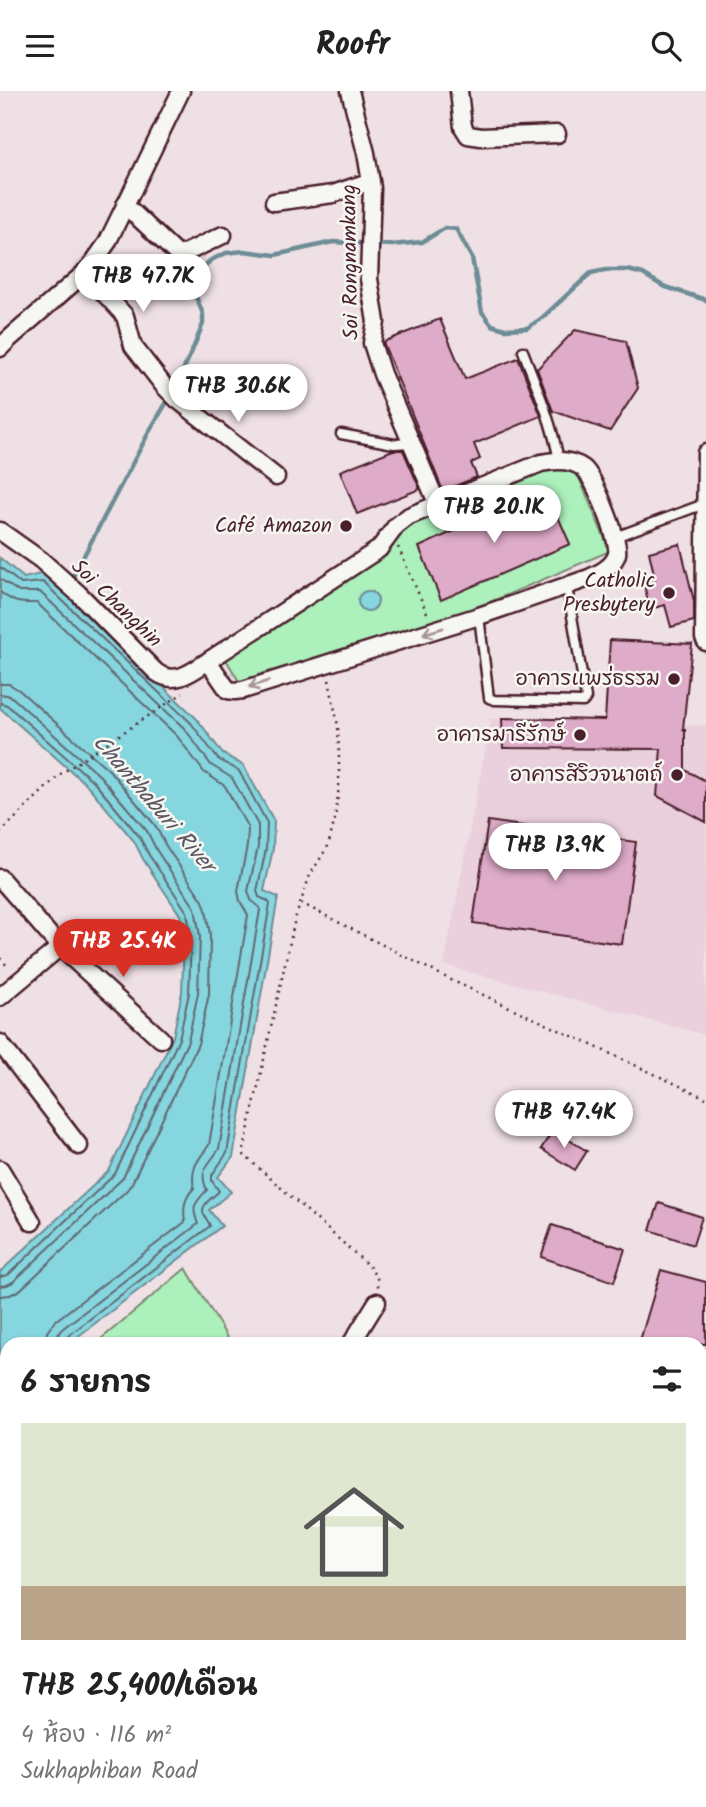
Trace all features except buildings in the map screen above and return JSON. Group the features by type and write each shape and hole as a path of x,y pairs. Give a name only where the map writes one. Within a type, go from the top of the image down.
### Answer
{"street":[{"path":"0,348 85,272 107,243 181,91"},
{"name":"Soi Rongnamkang","path":"350,91 371,181 369,279 376,313 372,343 382,374 438,505"},
{"path":"459,91 463,127 468,135 481,137 557,134"},
{"path":"274,202 333,194 371,181"},
{"path":"125,205 179,256 223,235"},
{"path":"85,272 125,316 133,346 164,386 276,477"},
{"path":"706,453 706,642"},
{"path":"208,661 226,688 236,691 435,631 567,587 603,572 618,551 593,480 580,465 559,461"},
{"name":"Soi Changhin","path":"0,531 41,560 79,594 162,676 175,678 208,661 379,549 400,522 409,516 541,463 559,461"},
{"path":"0,878 60,947 161,1039"},
{"path":"0,997 60,947"},
{"path":"0,1043 79,1146"},
{"path":"0,1169 32,1222"},
{"path":"355,1337 377,1302"}],"lane":[{"path":"523,351 555,438 559,461"},
{"path":"341,434 394,444 411,443"},
{"path":"615,537 705,504"},
{"path":"479,616 489,698 583,702 586,698 567,587"}],"path":[{"path":"391,532 435,631"},
{"path":"324,663 331,683 338,726 339,786 335,819 328,846 310,876 295,919 243,1154 369,1266 378,1280 377,1302"},
{"path":"0,833 59,775 193,686"},
{"path":"301,903 451,980 706,1098"}],"shaded area":[{"path":"491,719 706,726 706,1035 444,965"}],"green space":[{"path":"548,467 577,473 610,551 443,622 241,685 224,656 388,551 403,527"},
{"path":"186,1268 227,1337 103,1337"}],"water":[{"name":"Chanthaburi River","path":"0,558 24,578 44,573 197,719 223,754 243,765 274,821 273,849 264,891 278,897 233,1157 218,1177 231,1192 209,1210 222,1226 77,1337 0,1337 0,1272 109,1171 173,1037 182,992 184,936 180,915 134,841 89,787 0,708"},
{"path":"368,591 375,594 378,601 375,608 368,611 361,608 358,601 361,594"}],"waterway":[{"path":"70,582 174,390 192,351 203,324 203,314 194,292 198,272 211,260 226,253 244,251 275,255 333,242 392,245 422,242 445,228 456,229 472,258 482,312 492,325 505,329 527,328 542,318 591,273 606,270 628,270 643,274 663,286 706,300"}],"place":[{"name":"Café Amazon","path":"346,526"},
{"name":"Catholic Presbytery","path":"669,593"},
{"name":"อาคารแพร่ธรรม","path":"674,679"},
{"name":"อาคารมารีรักษ์","path":"580,735"},
{"name":"อาคารสิริวจนาตถ์","path":"677,775"}]}
